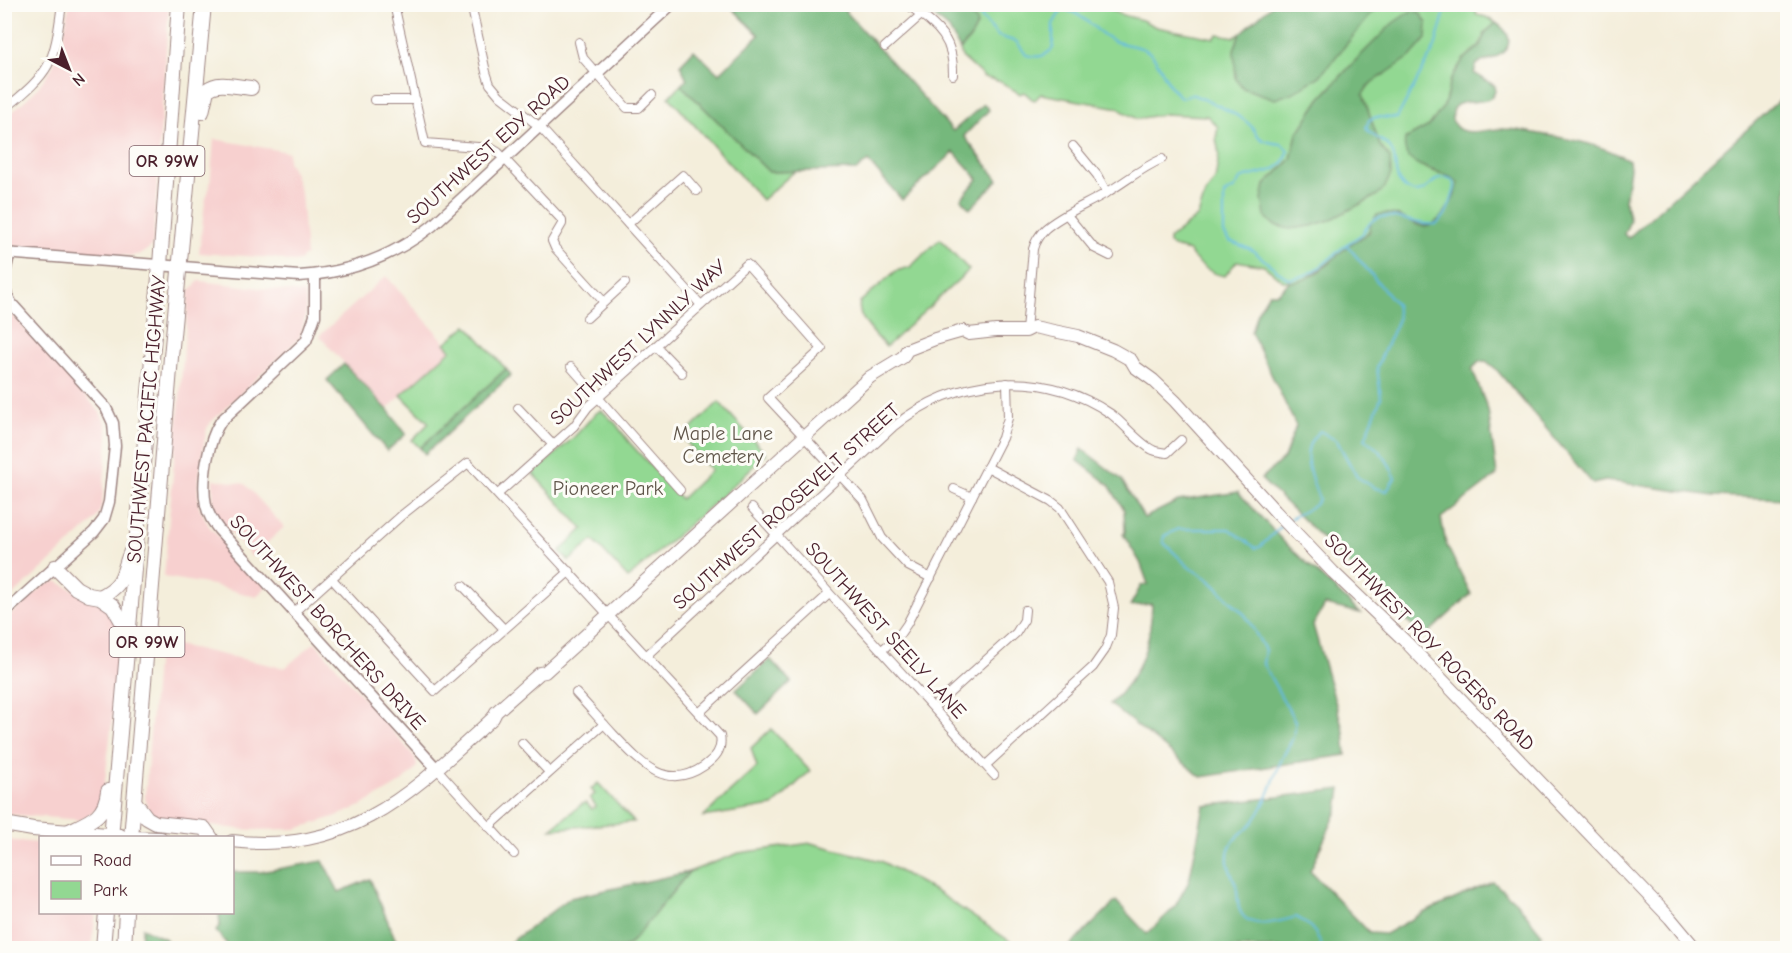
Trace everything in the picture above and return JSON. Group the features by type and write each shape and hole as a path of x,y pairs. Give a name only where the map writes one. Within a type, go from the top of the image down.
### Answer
{"highway":[{"name":"SOUTHWEST PACIFIC HIGHWAY","path":"111,836 160,265 179,4"},
{"name":"SOUTHWEST PACIFIC HIGHWAY","path":"131,836 179,266 204,4"},
{"path":"194,126 201,118 209,88 224,84 251,88"},
{"path":"100,597 114,589 120,582 125,563 137,538"},
{"path":"55,567 76,588 89,595 100,597 116,608 129,634"},
{"path":"69,831 99,815 104,808 113,734 121,726"},
{"path":"134,801 147,818 156,823 204,828 210,836"},
{"path":"4,824 38,833 69,831 111,836"},
{"path":"103,948 106,914"},
{"path":"124,944 126,914"},
{"path":"124,944 134,925 135,914"}],"main road":[{"name":"SOUTHWEST ROY ROGERS ROAD","path":"234,841 282,843 326,836 347,829 398,801 437,770 494,718 500,716 522,698 543,678 545,672 804,437 866,381 903,357 907,350 963,331 969,334 1026,331 1033,335 1073,343 1103,354 1126,366 1135,367 1175,400 1300,538 1405,641 1670,918 1695,948"}],"street":[{"path":"4,110 41,75 48,65 53,53 62,4"},
{"path":"394,4 425,143 491,148 506,159 562,220 552,241 555,248 604,302"},
{"path":"471,4 490,84 500,96 540,127 701,305"},
{"name":"SOUTHWEST EDY ROAD","path":"7,254 179,266 280,276 315,275 362,265 404,246 432,226 672,4"},
{"path":"907,4 939,29 949,43 953,58 953,75"},
{"path":"885,47 921,15"},
{"path":"579,42 583,58 627,108 639,108 652,95"},
{"path":"374,100 416,100"},
{"path":"1073,146 1107,193"},
{"path":"1026,331 1033,247 1042,232 1107,193 1146,166 1162,159"},
{"path":"628,224 683,174 697,191"},
{"path":"1067,215 1094,248 1110,256"},
{"path":"4,276 7,254"},
{"name":"SOUTHWEST LYNNLY WAY","path":"498,494 574,426 588,407 747,264 822,349 768,398 863,500 882,538 908,566 931,578"},
{"name":"SOUTHWEST BORCHERS DRIVE","path":"315,275 316,310 303,346 217,427 210,447 205,484 206,503 213,521 293,613 514,854"},
{"path":"587,318 625,283"},
{"path":"4,286 11,303 106,408 114,428 115,446 110,502 106,514 94,532 4,613"},
{"path":"656,346 682,373"},
{"path":"572,366 680,490"},
{"path":"882,650 904,629 987,467 1007,424 1007,383"},
{"name":"SOUTHWEST ROOSEVELT STREET","path":"647,656 893,427 921,407 965,388 1007,383 1056,388 1087,401 1113,416 1153,451 1167,453 1181,440"},
{"path":"518,408 553,445"},
{"path":"293,613 402,515 468,463 720,736 722,744 719,753 699,770 686,774 662,775 644,766 576,693"},
{"path":"986,765 1097,661 1111,635 1114,615 1113,598 1107,579 1060,508 987,467"},
{"path":"954,489 972,497"},
{"name":"SOUTHWEST SEELY LANE","path":"752,508 994,775"},
{"path":"332,579 435,691 570,571"},
{"path":"463,586 504,629"},
{"path":"699,713 829,594"},
{"path":"934,707 1016,633 1024,621 1025,610"},
{"path":"489,827 604,724"},
{"path":"522,743 549,772"}],"shaded area":[{"path":"69,5 169,5 153,242 151,247 141,254 131,256 5,245 5,119 36,90 52,68 63,40"},
{"path":"214,139 288,152 288,164 290,164 301,193 306,256 303,256 300,261 199,253 205,202 210,186"},
{"path":"386,276 452,350 387,409 319,336"},
{"path":"199,281 303,293 306,300 305,318 300,337 211,422 207,428 204,443 198,487 199,506 209,526 266,587 256,597 213,585 164,577 189,291"},
{"path":"5,306 100,412 106,424 108,437 102,504 99,514 5,603"},
{"path":"213,479 245,484 284,527 252,557 217,516 213,501"},
{"path":"56,581 108,607 122,634 103,798 100,807 82,820 5,814 4,620 45,585"},
{"path":"158,641 285,668 315,642 415,757 417,766 399,784 361,806 296,829 247,830 156,819 147,807 145,796"},
{"path":"5,840 39,843 39,914 96,914 91,948 5,948"}],"green space":[{"path":"729,5 840,5 953,131 984,104 989,110 964,136 998,180 970,209 961,199 978,179 954,152 902,200 868,161 857,170 769,172 681,85 687,79 680,65 694,50 719,74 759,35"},
{"path":"921,5 958,5 977,21 973,33 960,50 949,29"},
{"path":"958,5 1105,5 1119,14 1142,20 1156,27 1214,38 1218,34 1235,37 1240,34 1234,50 1320,75 1379,5 1478,5 1477,15 1496,23 1486,32 1479,46 1463,60 1451,79 1444,106 1429,126 1405,139 1421,165 1428,170 1451,177 1459,183 1452,202 1443,215 1427,226 1404,221 1371,222 1369,232 1301,282 1283,281 1264,266 1237,261 1225,276 1220,275 1204,267 1189,251 1173,247 1169,243 1169,239 1198,216 1205,194 1215,180 1219,154 1216,138 1218,127 1207,116 1164,114 1137,119 1119,108 1041,94 1035,100 1024,92 1020,94 1001,82 984,77 962,57 960,50 970,39 977,26 974,18","holes":["1355,61 1385,73 1369,85 1362,94 1380,146 1390,158 1376,196 1329,220 1311,226 1265,185 1291,159 1297,134 1320,99"]},
{"path":"1272,5 1379,5 1320,76 1294,92 1275,99 1243,88 1236,79 1234,50 1240,34"},
{"path":"1411,11 1419,12 1427,23 1426,39 1410,57 1369,85 1363,94 1380,146 1390,158 1391,174 1384,189 1376,196 1330,220 1290,229 1274,225 1265,216 1262,199 1265,185 1291,159 1297,134 1320,99 1355,61 1393,23"},
{"path":"1496,23 1508,36 1508,45 1496,57 1477,64 1474,73 1495,86 1494,94 1489,99 1457,105 1453,110 1453,123 1460,130 1469,132 1510,129 1567,139 1599,147 1629,160 1625,200 1630,221 1624,234 1628,238 1787,93 1787,499 1713,496 1605,481 1593,484 1496,369 1486,361 1479,362 1472,369 1488,410 1497,475 1441,518 1446,544 1471,594 1424,637 1261,479 1284,458 1296,426 1251,332 1257,312 1269,293 1278,293 1289,282 1306,279 1321,270 1349,245 1369,233 1371,222 1377,215 1399,216 1424,227 1437,221 1445,212 1455,195 1458,183 1409,158 1405,150 1405,139 1429,126 1444,106 1451,79 1463,60 1479,47 1486,32"},
{"path":"681,85 769,172 795,171 762,200 669,97"},
{"path":"940,239 969,270 886,347 864,320 859,308 860,302 896,271 910,267"},
{"path":"467,325 506,369 420,448 412,440 429,423 401,395 451,350 445,343"},
{"path":"344,364 387,409 406,434 387,451 327,380"},
{"path":"506,369 511,375 425,454 420,448"},
{"name":"Pioneer Park","path":"719,402 766,454 628,578 593,540 569,561 560,551 583,529 533,474 601,410 681,499 711,470 682,437"},
{"path":"1082,449 1121,479 1144,518 1178,501 1238,492 1284,542 1360,613 1325,605 1313,625 1344,732 1346,755 1201,777 1110,704 1129,682 1142,659 1149,633 1152,604 1130,606 1141,586 1148,584 1140,562 1123,534 1125,533 1124,510 1109,485 1077,460"},
{"path":"770,659 791,682 758,714 736,690"},
{"path":"771,729 810,771 773,806 703,817 757,767 751,748"},
{"path":"598,783 634,822 551,829 582,804 586,803 592,809 596,806 590,798 595,794 591,789"},
{"path":"1341,789 1338,809 1310,871 1370,933 1385,934 1423,913 1493,882 1516,902 1542,934 1535,948 1068,948 1116,901 1147,934 1174,908 1189,881 1204,806"},
{"path":"811,843 881,861 935,891 1020,948 623,948 630,944 689,872 739,853"},
{"path":"323,861 339,892 370,879 399,948 230,948 216,931 220,925 219,914 234,914 234,872 260,872"},
{"path":"689,872 630,944 623,948 503,948 570,898"},
{"path":"142,928 166,939 168,948 141,948"}],"waterway":[{"path":"970,4 998,36 1017,42 1026,55 1034,56 1044,55 1053,48 1053,24 1062,9 1077,14 1114,41 1150,52 1169,84 1182,98 1191,94 1232,112 1250,125 1260,139 1282,144 1288,151 1281,165 1276,169 1240,179 1235,188 1224,194 1224,233 1229,241 1252,250 1288,279 1306,275 1320,267 1362,234 1375,219 1393,217 1437,224 1446,213 1454,191 1454,182 1447,178 1439,178 1421,191 1407,189 1399,180 1390,148 1366,128 1369,120 1376,117 1397,118 1435,47 1447,4"},
{"path":"1290,519 1315,505 1319,499 1307,454 1313,438 1320,431 1337,441 1357,477 1375,488 1387,491 1395,478 1383,456 1365,439 1381,398 1377,367 1398,319 1396,304 1346,244"},
{"path":"1283,524 1260,547 1256,548 1229,529 1178,529 1164,536 1163,542 1190,568 1208,579 1246,616 1265,650 1263,664 1295,721 1293,738 1262,808 1253,822 1233,841 1229,849 1228,863 1236,885 1239,908 1248,920 1256,923 1272,923 1296,917 1313,930 1322,948"}],"park label":[{"name":"Maple Lane Cemetery","path":"723,444"}]}
